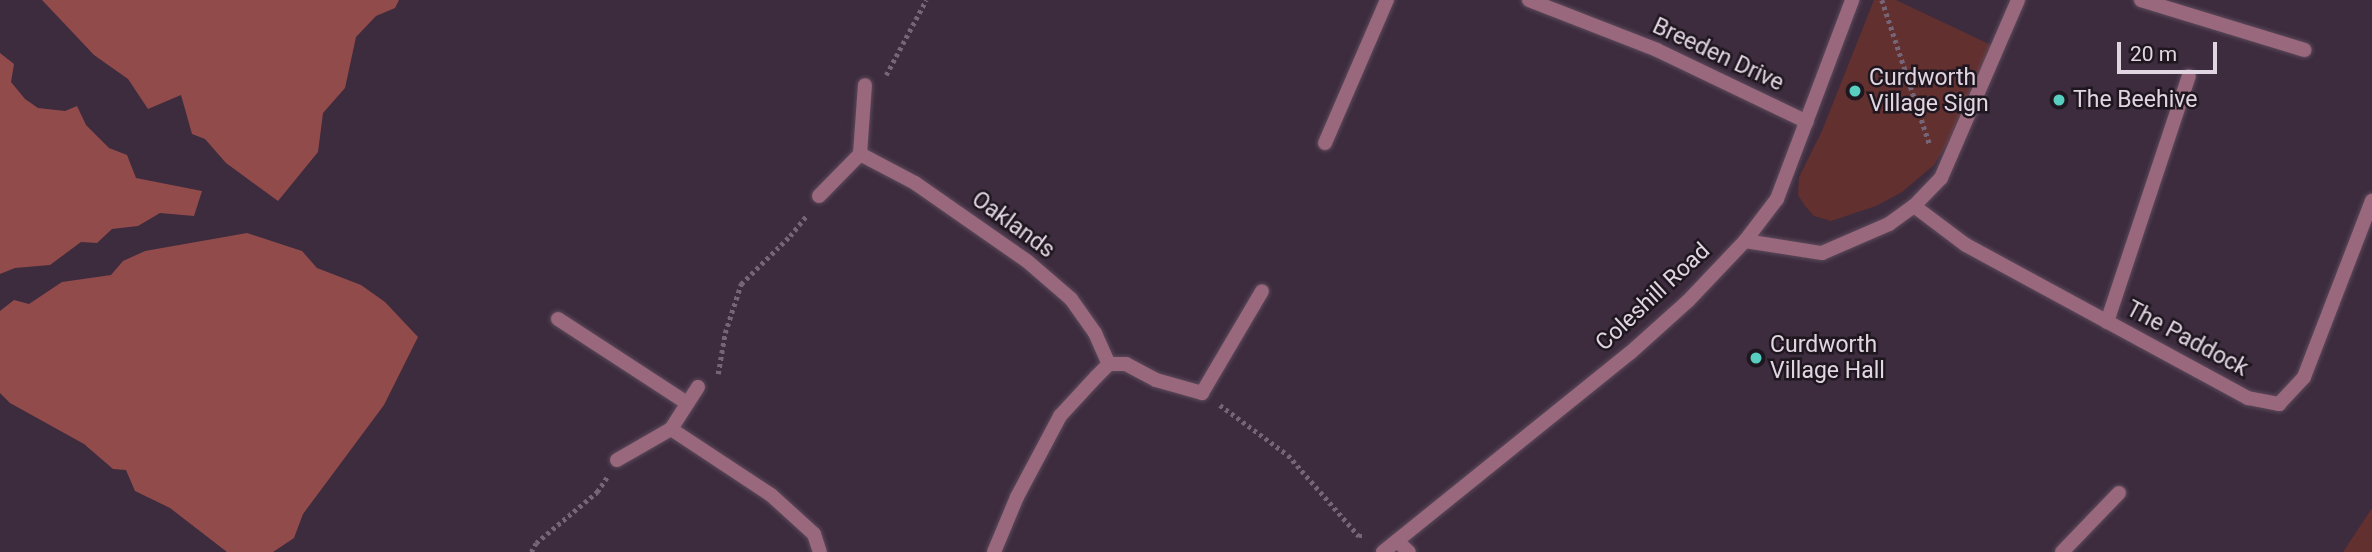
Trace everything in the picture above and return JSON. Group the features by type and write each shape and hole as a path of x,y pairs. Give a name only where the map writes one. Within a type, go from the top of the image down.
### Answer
{"street":[{"path":"1325,143 1387,0"},
{"name":"Breeden Drive","path":"1530,0 1657,50 1807,122"},
{"name":"Coleshill Road","path":"1383,552 1630,353 1688,302 1745,241 1777,199 1852,0"},
{"path":"1745,241 1822,253 1888,224 1914,206 1941,178 2018,0"},
{"path":"2141,0 2305,50"},
{"path":"2107,322 2189,76"},
{"path":"819,196 860,154 864,85"},
{"name":"Oaklands","path":"860,154 915,183 1027,261 1071,299 1095,334 1109,364"},
{"name":"The Paddock","path":"1914,206 1966,245 2107,322 2248,398 2278,404 2304,377 2366,235 2372,201"},
{"path":"994,552 1017,497 1060,416 1109,364 1126,364 1156,380 1202,393 1262,291"},
{"path":"558,319 687,403"},
{"path":"617,460 671,429 698,387"},
{"path":"671,429 771,495 814,534 820,552"},
{"path":"2070,550 2119,493"},
{"path":"1397,541 1409,552"}],"path":[{"path":"864,85 879,87 926,0"},
{"path":"1882,0 1941,178"},
{"path":"698,387 717,377 725,333 741,284 790,236 819,196"},
{"path":"1202,393 1289,454 1359,536 1397,541"},
{"path":"531,552 536,542 597,492 617,460"}],"shaded area":[{"path":"42,0 399,0 395,8 376,16 356,37 345,88 323,113 318,152 278,201 226,163 205,139 192,134 181,95 148,109 128,79 94,55"},
{"path":"1874,0 1896,0 1991,45 1956,130 1934,165 1902,192 1876,206 1831,221 1814,216 1805,206 1798,195 1799,177 1822,131"},
{"path":"0,53 14,64 11,82 25,99 38,108 65,111 77,106 86,125 109,148 127,155 136,178 202,191 194,216 160,213 138,226 112,229 97,243 81,242 50,265 15,268 0,274"},
{"path":"247,233 302,251 317,268 361,285 385,302 418,337 384,405 303,514 294,538 273,552 227,552 170,508 135,491 126,470 113,469 84,444 10,403 0,393 0,311 14,300 29,304 62,282 111,275 123,261 145,251"},
{"path":"2372,508 2372,552 2343,552"}],"place":[{"name":"Curdworth Village Sign","path":"1855,91"},
{"name":"The Beehive","path":"2059,100"},
{"name":"Curdworth Village Hall","path":"1756,358"}]}
